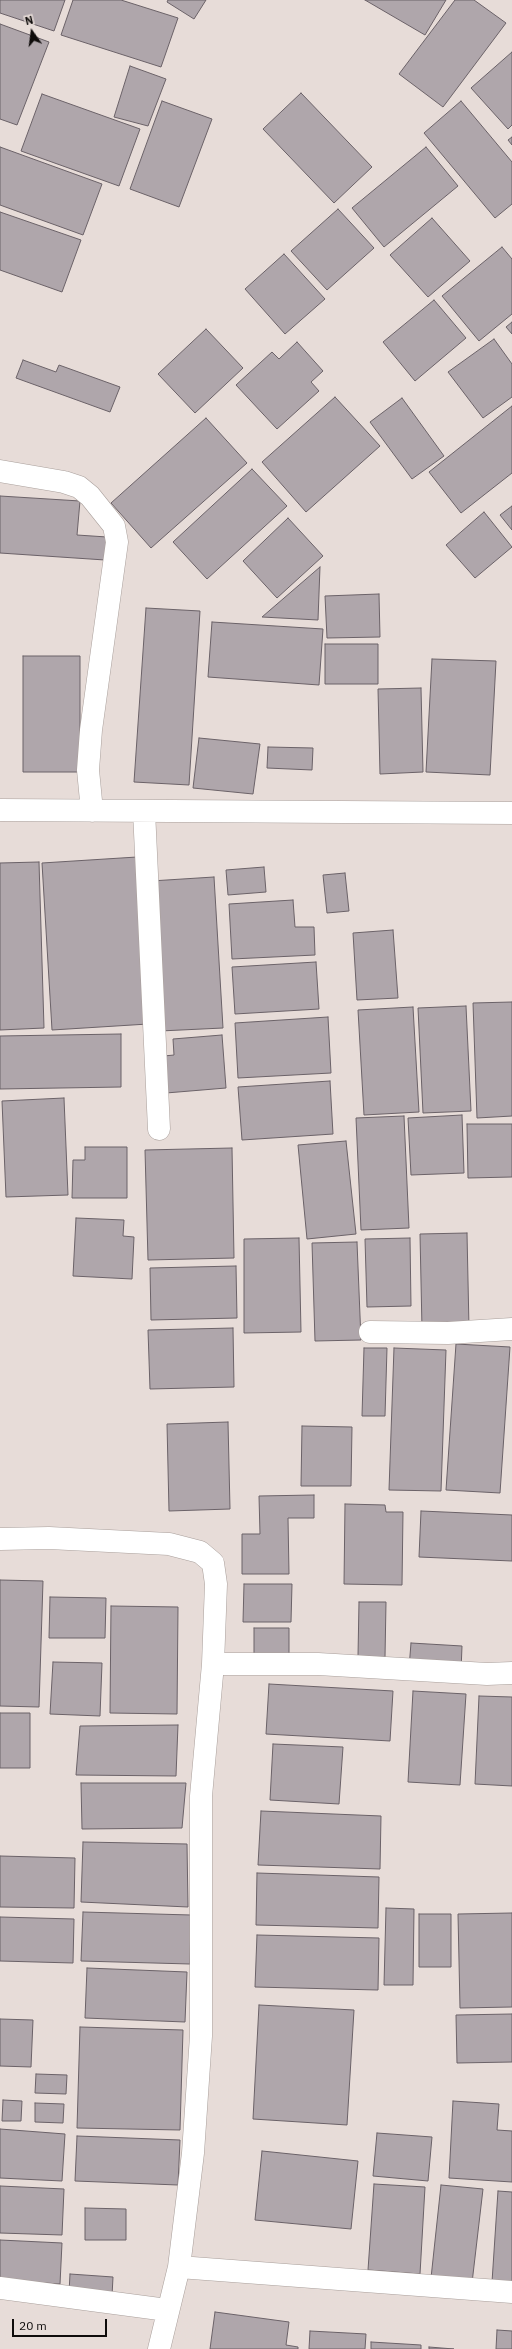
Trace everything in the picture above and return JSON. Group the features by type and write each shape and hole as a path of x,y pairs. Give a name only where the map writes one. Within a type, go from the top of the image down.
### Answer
{"street":[{"path":"0,471 64,482 79,487 90,496 114,526 117,542 88,762 92,811"},
{"path":"0,810 512,813"},
{"path":"144,811 159,1129"},
{"path":"370,1332 448,1333 512,1329"},
{"path":"0,1539 49,1538 169,1544 200,1552 213,1563 216,1584 213,1664 201,1796 201,2036 193,2153 178,2267 159,2349"},
{"path":"213,1664 318,1664 487,1674 512,1673"},
{"path":"178,2267 512,2292"},
{"path":"0,2288 168,2310"}],"building":[{"path":"0,0 65,0 54,31 0,13"},
{"path":"73,0 121,0 178,18 161,67 61,35"},
{"path":"168,0 206,0 194,19 167,2"},
{"path":"365,0 446,0 425,35"},
{"path":"455,0 474,0 506,23 443,107 399,74"},
{"path":"0,24 49,42 17,125 0,119"},
{"path":"512,52 512,125 508,129 471,88"},
{"path":"130,66 166,79 148,126 114,117"},
{"path":"301,93 372,167 334,203 263,129"},
{"path":"42,94 140,129 119,186 21,151"},
{"path":"162,101 212,119 179,207 130,189"},
{"path":"461,101 512,162 512,204 495,218 424,133"},
{"path":"512,137 512,145 508,140"},
{"path":"0,147 102,184 83,235 0,205"},
{"path":"426,147 458,186 384,247 352,208"},
{"path":"338,209 374,248 327,290 291,251"},
{"path":"0,212 81,240 62,292 0,270"},
{"path":"432,218 470,261 428,297 390,255"},
{"path":"502,247 512,259 512,314 479,341 442,296"},
{"path":"284,254 325,299 285,334 245,289"},
{"path":"434,300 466,338 415,381 383,342"},
{"path":"512,322 512,334 506,327"},
{"path":"206,329 243,368 195,413 158,374"},
{"path":"494,339 512,364 512,397 483,418 448,372"},
{"path":"297,342 323,371 311,382 319,391 277,429 236,385 272,352 279,359"},
{"path":"23,360 56,372 59,365 120,387 110,412 16,378"},
{"path":"335,397 380,446 306,512 262,462"},
{"path":"402,398 444,456 412,479 370,422"},
{"path":"512,406 512,473 461,513 429,472"},
{"path":"206,418 247,463 151,548 111,503"},
{"path":"252,469 287,506 207,579 173,542"},
{"path":"0,496 80,501 77,535 107,537 105,560 0,553"},
{"path":"512,506 512,530 500,515"},
{"path":"484,512 512,547 475,578 446,545"},
{"path":"288,518 323,556 277,598 243,561"},
{"path":"320,567 318,620 262,617"},
{"path":"379,594 380,637 327,638 325,596"},
{"path":"146,608 200,611 189,785 134,782"},
{"path":"212,622 323,629 319,685 208,677"},
{"path":"325,644 378,644 378,684 325,684"},
{"path":"23,656 80,656 80,772 23,772"},
{"path":"432,659 496,661 490,775 426,772"},
{"path":"421,688 423,772 380,774 378,689"},
{"path":"199,738 260,744 253,794 193,788"},
{"path":"268,747 313,748 312,770 267,768"},
{"path":"137,857 148,1024 52,1030 42,863"},
{"path":"39,862 44,1028 0,1030 0,863"},
{"path":"264,867 266,892 228,895 226,870"},
{"path":"345,873 349,911 327,913 323,875"},
{"path":"214,877 223,1028 160,1031 151,881"},
{"path":"293,900 295,927 314,927 315,955 232,959 229,904"},
{"path":"393,930 398,998 357,1000 353,933"},
{"path":"316,962 319,1009 235,1014 232,967"},
{"path":"512,1002 512,1116 477,1118 473,1003"},
{"path":"466,1006 471,1111 423,1113 418,1008"},
{"path":"413,1007 419,1112 364,1115 358,1010"},
{"path":"328,1017 331,1073 238,1078 235,1023"},
{"path":"121,1034 121,1087 0,1089 0,1036"},
{"path":"222,1035 226,1088 166,1093 164,1056 174,1055 173,1039"},
{"path":"330,1081 333,1134 242,1140 238,1087"},
{"path":"64,1098 68,1195 6,1197 2,1101"},
{"path":"462,1115 464,1173 411,1175 408,1118"},
{"path":"404,1116 409,1228 361,1230 356,1118"},
{"path":"467,1124 512,1124 512,1177 468,1178"},
{"path":"346,1141 356,1234 307,1239 298,1145"},
{"path":"85,1147 127,1147 127,1198 72,1198 73,1160 85,1160"},
{"path":"232,1148 234,1258 148,1260 145,1150"},
{"path":"76,1218 124,1220 123,1236 134,1237 132,1279 73,1276"},
{"path":"467,1233 469,1328 422,1329 420,1234"},
{"path":"299,1238 301,1332 244,1333 244,1239"},
{"path":"410,1238 411,1306 367,1307 365,1239"},
{"path":"357,1242 361,1340 315,1341 312,1243"},
{"path":"236,1266 237,1318 151,1320 150,1268"},
{"path":"233,1328 234,1387 150,1389 148,1330"},
{"path":"456,1344 510,1347 500,1493 446,1490"},
{"path":"364,1348 387,1348 385,1416 362,1416"},
{"path":"394,1348 446,1350 441,1491 389,1490"},
{"path":"228,1422 230,1509 169,1511 167,1424"},
{"path":"302,1426 352,1427 351,1486 301,1486"},
{"path":"314,1495 314,1518 288,1518 289,1574 242,1574 242,1534 260,1534 259,1496"},
{"path":"345,1504 385,1505 386,1512 403,1512 402,1585 344,1584"},
{"path":"421,1511 512,1515 512,1561 419,1557"},
{"path":"0,1580 43,1581 39,1707 0,1706"},
{"path":"244,1584 292,1584 291,1622 243,1622"},
{"path":"50,1597 106,1598 105,1638 49,1638"},
{"path":"359,1602 386,1602 385,1657 358,1656"},
{"path":"111,1606 178,1607 177,1714 110,1713"},
{"path":"254,1628 289,1628 289,1661 254,1661"},
{"path":"411,1643 462,1646 461,1671 409,1668"},
{"path":"53,1662 102,1663 100,1716 50,1714"},
{"path":"269,1684 393,1691 390,1741 266,1734"},
{"path":"413,1691 466,1694 460,1785 408,1782"},
{"path":"479,1696 512,1697 512,1786 475,1784"},
{"path":"0,1713 30,1713 30,1768 0,1768"},
{"path":"178,1725 176,1776 76,1775 80,1726"},
{"path":"273,1744 343,1747 339,1804 270,1800"},
{"path":"81,1783 186,1783 182,1828 82,1829"},
{"path":"261,1811 381,1816 380,1869 258,1865"},
{"path":"83,1842 187,1844 188,1907 81,1902"},
{"path":"0,1856 75,1858 74,1908 0,1907"},
{"path":"257,1873 379,1877 378,1928 256,1925"},
{"path":"386,1908 414,1909 413,1985 384,1985"},
{"path":"83,1912 191,1915 190,1964 81,1961"},
{"path":"512,1913 512,2007 460,2008 458,1914"},
{"path":"419,1914 451,1914 451,1967 419,1967"},
{"path":"0,1917 74,1919 73,1963 0,1961"},
{"path":"257,1935 379,1938 378,1990 255,1987"},
{"path":"87,1968 187,1972 185,2022 85,2018"},
{"path":"259,2005 354,2010 347,2125 253,2119"},
{"path":"512,2014 512,2062 457,2063 456,2015"},
{"path":"0,2019 33,2020 31,2067 0,2066"},
{"path":"80,2027 183,2030 180,2130 77,2128"},
{"path":"36,2074 67,2075 66,2094 35,2093"},
{"path":"3,2100 22,2101 21,2121 2,2121"},
{"path":"453,2101 499,2104 497,2130 512,2131 512,2182 449,2178"},
{"path":"35,2103 64,2104 63,2123 35,2122"},
{"path":"0,2129 65,2134 62,2181 0,2178"},
{"path":"377,2133 432,2137 428,2181 373,2176"},
{"path":"77,2136 180,2140 178,2185 75,2181"},
{"path":"262,2151 358,2161 351,2229 255,2220"},
{"path":"374,2184 425,2187 420,2274 368,2270"},
{"path":"441,2185 483,2189 472,2283 431,2278"},
{"path":"0,2186 64,2189 62,2235 0,2233"},
{"path":"498,2191 512,2192 512,2284 492,2282"},
{"path":"85,2208 126,2209 126,2240 85,2240"},
{"path":"0,2240 62,2243 60,2284 0,2280"},
{"path":"70,2274 113,2277 112,2296 69,2293"},
{"path":"215,2312 289,2322 286,2345 298,2347 298,2349 210,2349"},
{"path":"497,2330 512,2331 512,2349 496,2349"},
{"path":"310,2331 366,2334 365,2349 309,2349"},
{"path":"371,2342 421,2345 421,2349 371,2349"},
{"path":"429,2347 454,2349 429,2349"}]}
